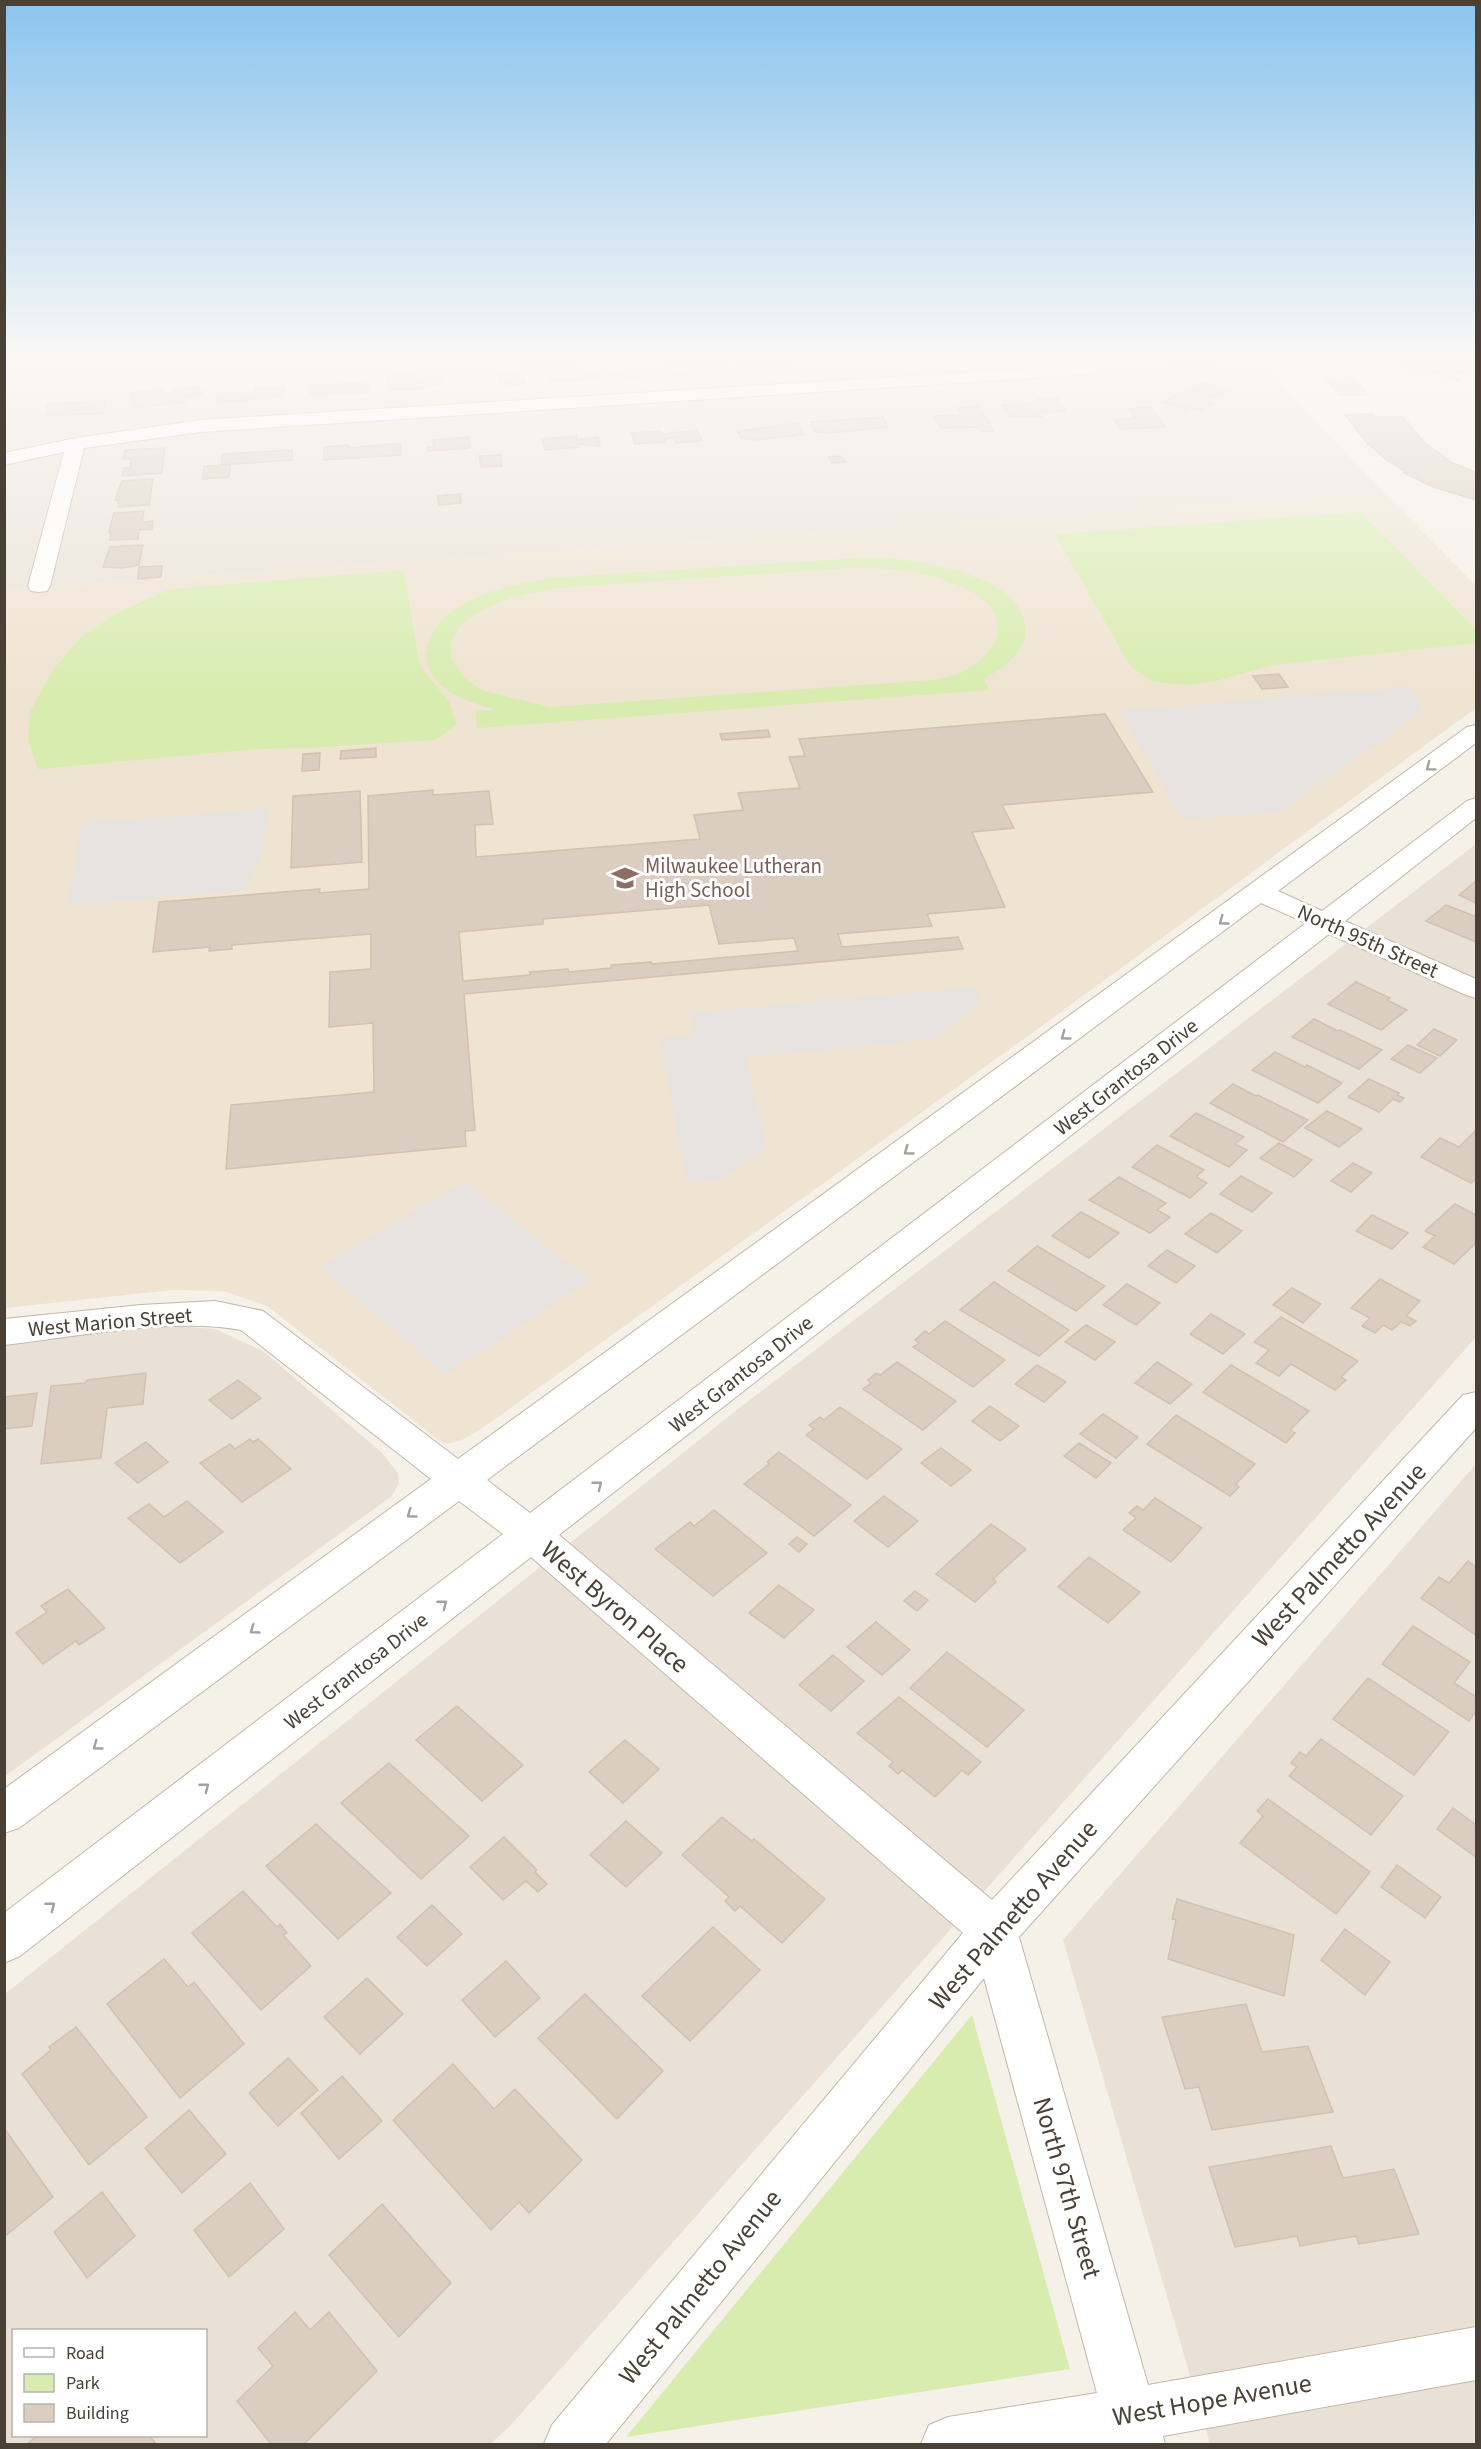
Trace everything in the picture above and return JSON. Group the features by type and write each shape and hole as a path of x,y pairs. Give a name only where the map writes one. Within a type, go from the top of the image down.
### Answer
{"street":[{"path":"39,586 69,472"},
{"path":"4,1814 1476,732"},
{"name":"West Grantosa Drive","path":"4,1941 1476,806"},
{"name":"North 95th Street","path":"1260,893 1476,989"},
{"name":"West Byron Place","path":"216,1313 251,1320 299,1359 532,1535 994,1931"},
{"name":"West Marion Street","path":"4,1332 141,1317 216,1313"},
{"name":"West Palmetto Avenue","path":"571,2445 994,1931 1476,1405"},
{"name":"North 97th Street","path":"994,1931 1135,2430"},
{"name":"West Hope Avenue","path":"948,2445 1135,2430 1476,2354"}],"shaded area":[{"path":"5,472 1364,472 1384,493 5,590"},
{"name":"Milwaukee Lutheran High School","path":"1384,493 1476,586 1476,708 1039,1028 484,1427 460,1441 444,1444 267,1306 224,1291 172,1290 5,1308 5,590"},
{"path":"1408,687 1423,707 1401,727 1279,812 1183,819 1120,711"},
{"path":"267,809 263,849 246,890 81,904 69,902 82,823"},
{"path":"1476,844 1476,1337 509,2427 490,2444 5,2444 5,1994 738,1409"},
{"path":"976,987 979,1003 934,1039 745,1057 766,1147 719,1180 687,1182 660,1038 696,1035 691,1013"},
{"path":"464,1182 589,1280 445,1375 320,1267"},
{"path":"174,1326 215,1329 263,1351 381,1452 398,1473 399,1483 392,1496 5,1776 4,1342 126,1328"},
{"path":"1476,1464 1476,2444 1210,2444 1063,1940"}],"green space":[{"path":"1360,512 1476,630 1476,643 1273,665 1219,680 1187,685 1154,682 1130,666 1055,534"},
{"path":"877,557 895,559 939,566 985,581 1004,592 1018,606 1025,624 1025,634 1023,643 1014,657 984,679 989,690 477,728 476,711 495,710 455,695 436,679 426,658 427,647 434,630 445,617 476,598 549,578","holes":["864,567 929,575 974,593 986,602 994,613 997,623 994,643 988,652 971,667 960,673 933,680 550,707 484,691 463,677 451,657 451,643 461,624 483,610 510,598 557,588"]},
{"path":"403,570 420,666 449,702 457,725 434,740 256,749 38,769 28,740 30,712 53,670 81,637 117,613 170,589"},
{"path":"972,2015 1070,2369 626,2437"}],"building":[{"path":"123,472 162,472 162,473 122,476"},
{"path":"204,472 229,472 229,477 203,479"},
{"path":"1476,472 1476,500 1433,487 1404,473"},
{"path":"153,479 149,505 118,507 119,500 115,500 122,481"},
{"path":"460,494 461,503 439,505 438,496"},
{"path":"144,511 142,522 153,521 152,529 139,530 138,539 110,540 111,532 109,532 114,513"},
{"path":"143,545 139,565 122,568 103,567 110,547"},
{"path":"162,566 161,577 138,579 139,567"},
{"path":"1279,674 1288,687 1262,689 1253,676"},
{"path":"1105,714 1153,792 1002,805 1014,828 972,832 1005,907 927,914 932,926 838,934 842,947 958,937 963,949 464,994 475,1130 465,1131 466,1146 226,1169 231,1105 374,1092 373,1023 329,1027 330,972 371,969 371,934 232,945 232,949 209,951 210,947 153,952 159,902 320,889 319,893 369,889 368,796 433,790 433,795 489,791 493,824 475,825 476,857 700,839 694,815 743,810 738,793 800,788 789,757 805,756 799,739","holes":["709,905 719,944 794,938 798,951 652,964 651,962 611,965 611,968 569,972 568,969 530,972 530,975 463,981 459,932 543,924 543,919"]},
{"path":"768,730 770,737 722,740 720,734"},
{"path":"376,748 376,757 340,759 341,751"},
{"path":"320,753 319,770 302,771 303,754"},
{"path":"360,791 362,862 291,868 293,796"},
{"path":"1476,881 1476,903 1459,895"},
{"path":"1446,905 1474,916 1476,914 1476,942 1426,921"},
{"path":"1356,982 1390,998 1387,1000 1407,1010 1381,1030 1328,1004"},
{"path":"1314,1019 1382,1050 1359,1069 1292,1037"},
{"path":"1434,1029 1457,1040 1440,1056 1417,1045"},
{"path":"1408,1045 1437,1058 1420,1073 1391,1059"},
{"path":"1275,1052 1342,1083 1318,1103 1252,1070"},
{"path":"1369,1079 1399,1093 1397,1095 1404,1098 1400,1102 1393,1099 1379,1112 1348,1097"},
{"path":"1233,1084 1308,1120 1283,1142 1210,1103"},
{"path":"1327,1111 1362,1129 1339,1147 1305,1128"},
{"path":"1196,1113 1244,1137 1235,1144 1247,1150 1229,1167 1170,1136"},
{"path":"1476,1130 1476,1179 1471,1183 1421,1157 1440,1138 1459,1147"},
{"path":"1279,1143 1312,1160 1294,1177 1260,1158"},
{"path":"1157,1145 1204,1170 1196,1177 1207,1183 1190,1198 1132,1167"},
{"path":"1353,1163 1372,1173 1351,1192 1331,1181"},
{"path":"1241,1176 1272,1193 1252,1212 1220,1194"},
{"path":"1119,1177 1166,1203 1157,1210 1170,1217 1150,1233 1089,1200"},
{"path":"1455,1204 1476,1215 1476,1243 1454,1264 1423,1247 1435,1236 1425,1231"},
{"path":"1081,1212 1119,1233 1089,1258 1052,1236"},
{"path":"1211,1213 1242,1231 1217,1253 1185,1234"},
{"path":"1372,1215 1408,1233 1392,1249 1356,1231"},
{"path":"1037,1246 1105,1286 1076,1311 1008,1271"},
{"path":"1167,1250 1195,1266 1176,1283 1148,1266"},
{"path":"1380,1279 1420,1301 1406,1316 1416,1321 1410,1326 1401,1322 1392,1330 1383,1325 1375,1333 1362,1326 1370,1318 1351,1308"},
{"path":"994,1282 1069,1330 1039,1356 960,1310"},
{"path":"1127,1284 1160,1303 1136,1325 1103,1305"},
{"path":"1292,1288 1321,1304 1303,1323 1273,1305"},
{"path":"1211,1314 1245,1334 1223,1354 1190,1334"},
{"path":"1281,1317 1358,1361 1341,1377 1346,1380 1335,1390 1291,1364 1279,1376 1256,1363 1269,1350 1254,1342"},
{"path":"945,1321 1005,1360 973,1387 913,1347 919,1343 915,1340 925,1331 929,1334"},
{"path":"1086,1325 1115,1342 1095,1360 1065,1342"},
{"path":"897,1362 956,1401 923,1430 863,1389 871,1383 868,1380 876,1373 880,1375"},
{"path":"1157,1362 1192,1384 1170,1404 1135,1383"},
{"path":"1037,1365 1066,1382 1044,1402 1015,1384"},
{"path":"1231,1365 1309,1411 1290,1430 1295,1433 1286,1443 1203,1392"},
{"path":"146,1373 143,1404 107,1408 101,1458 41,1464 51,1386"},
{"path":"238,1380 261,1398 232,1419 209,1400"},
{"path":"37,1393 32,1426 4,1429 4,1397"},
{"path":"990,1406 1019,1426 1000,1441 972,1421"},
{"path":"840,1407 902,1449 867,1479 806,1435 814,1429 809,1425 820,1417 824,1420"},
{"path":"1103,1414 1138,1437 1116,1458 1080,1434"},
{"path":"1176,1415 1255,1464 1236,1484 1239,1487 1230,1496 1147,1444"},
{"path":"250,1439 253,1442 258,1439 291,1469 242,1502 200,1463 230,1444 235,1449"},
{"path":"146,1442 168,1462 138,1483 115,1463"},
{"path":"1079,1443 1111,1463 1096,1478 1064,1456"},
{"path":"941,1448 971,1470 951,1486 921,1463"},
{"path":"779,1452 851,1505 814,1536 744,1484 769,1464 767,1462"},
{"path":"884,1496 918,1521 888,1547 854,1521"},
{"path":"1155,1498 1202,1528 1171,1562 1123,1530 1136,1518 1129,1513 1137,1506 1143,1510"},
{"path":"187,1501 223,1532 180,1563 128,1518 149,1504 164,1517"},
{"path":"714,1510 767,1553 713,1596 655,1549 690,1522 694,1526"},
{"path":"991,1524 1026,1549 993,1579 996,1582 975,1602 936,1574"},
{"path":"797,1537 807,1544 799,1552 789,1544"},
{"path":"1089,1557 1140,1592 1108,1623 1058,1587"},
{"path":"1468,1561 1476,1567 1476,1635 1421,1598 1439,1577 1449,1583"},
{"path":"779,1585 814,1610 784,1638 749,1613"},
{"path":"68,1589 105,1628 79,1645 76,1641 43,1664 16,1633 47,1612 41,1606"},
{"path":"915,1591 928,1600 917,1611 904,1601"},
{"path":"876,1622 910,1650 882,1675 847,1647"},
{"path":"1413,1626 1470,1662 1454,1683 1476,1697 1476,1711 1469,1721 1382,1664"},
{"path":"947,1652 1024,1710 987,1747 910,1688"},
{"path":"833,1655 864,1681 831,1711 799,1685"},
{"path":"1368,1678 1449,1732 1414,1775 1333,1719"},
{"path":"899,1697 981,1762 968,1775 962,1770 935,1797 902,1770 898,1774 889,1766 893,1762 857,1733"},
{"path":"457,1706 523,1765 482,1801 416,1740"},
{"path":"1321,1739 1403,1796 1371,1835 1289,1776 1297,1767 1291,1763 1300,1752 1306,1756"},
{"path":"625,1740 659,1769 623,1803 589,1772"},
{"path":"389,1763 469,1836 421,1879 341,1803"},
{"path":"1268,1799 1370,1872 1336,1914 1240,1843 1263,1816 1257,1811"},
{"path":"1453,1808 1476,1825 1476,1857 1437,1829"},
{"path":"722,1817 752,1841 754,1839 825,1899 782,1943 740,1906 735,1911 725,1901 729,1897 682,1855"},
{"path":"626,1821 662,1853 626,1887 590,1855"},
{"path":"316,1824 391,1893 338,1939 266,1866"},
{"path":"504,1837 537,1870 535,1872 547,1884 538,1892 526,1881 503,1900 470,1867"},
{"path":"1397,1865 1441,1897 1425,1918 1381,1887"},
{"path":"243,1891 277,1927 280,1924 287,1933 283,1935 311,1966 261,2010 192,1933"},
{"path":"1177,1899 1294,1935 1284,1996 1168,1959 1176,1920 1172,1919"},
{"path":"432,1905 462,1934 427,1966 397,1937"},
{"path":"713,1927 760,1970 690,2041 642,1996"},
{"path":"1345,1929 1390,1962 1365,1995 1321,1960"},
{"path":"164,1959 188,1987 194,1982 244,2044 180,2098 107,2004"},
{"path":"506,1961 540,1998 495,2037 462,2000"},
{"path":"367,1978 403,2014 360,2054 324,2017"},
{"path":"585,1994 663,2071 617,2119 538,2038"},
{"path":"1246,2004 1262,2052 1308,2046 1333,2112 1212,2130 1199,2087 1185,2089 1162,2017"},
{"path":"76,2027 147,2117 89,2165 22,2074 51,2050 49,2047"},
{"path":"288,2058 318,2090 278,2126 249,2093"},
{"path":"453,2064 494,2109 515,2089 582,2160 529,2213 519,2202 491,2230 393,2120"},
{"path":"342,2076 382,2121 339,2159 301,2113"},
{"path":"189,2110 226,2154 182,2193 145,2148"},
{"path":"4,2128 53,2197 4,2237"},
{"path":"1331,2146 1343,2178 1394,2169 1419,2234 1359,2244 1356,2236 1300,2246 1297,2236 1235,2247 1209,2167"},
{"path":"250,2183 284,2229 229,2277 194,2230"},
{"path":"102,2192 135,2236 87,2278 54,2232"},
{"path":"382,2204 451,2283 399,2337 329,2255"},
{"path":"295,2312 310,2330 329,2312 377,2371 304,2444 271,2444 237,2401 273,2366 258,2348"},
{"path":"36,2437 151,2437 156,2444 27,2444"}],"place":[{"name":"Milwaukee Lutheran High School","path":"625,878"}]}
